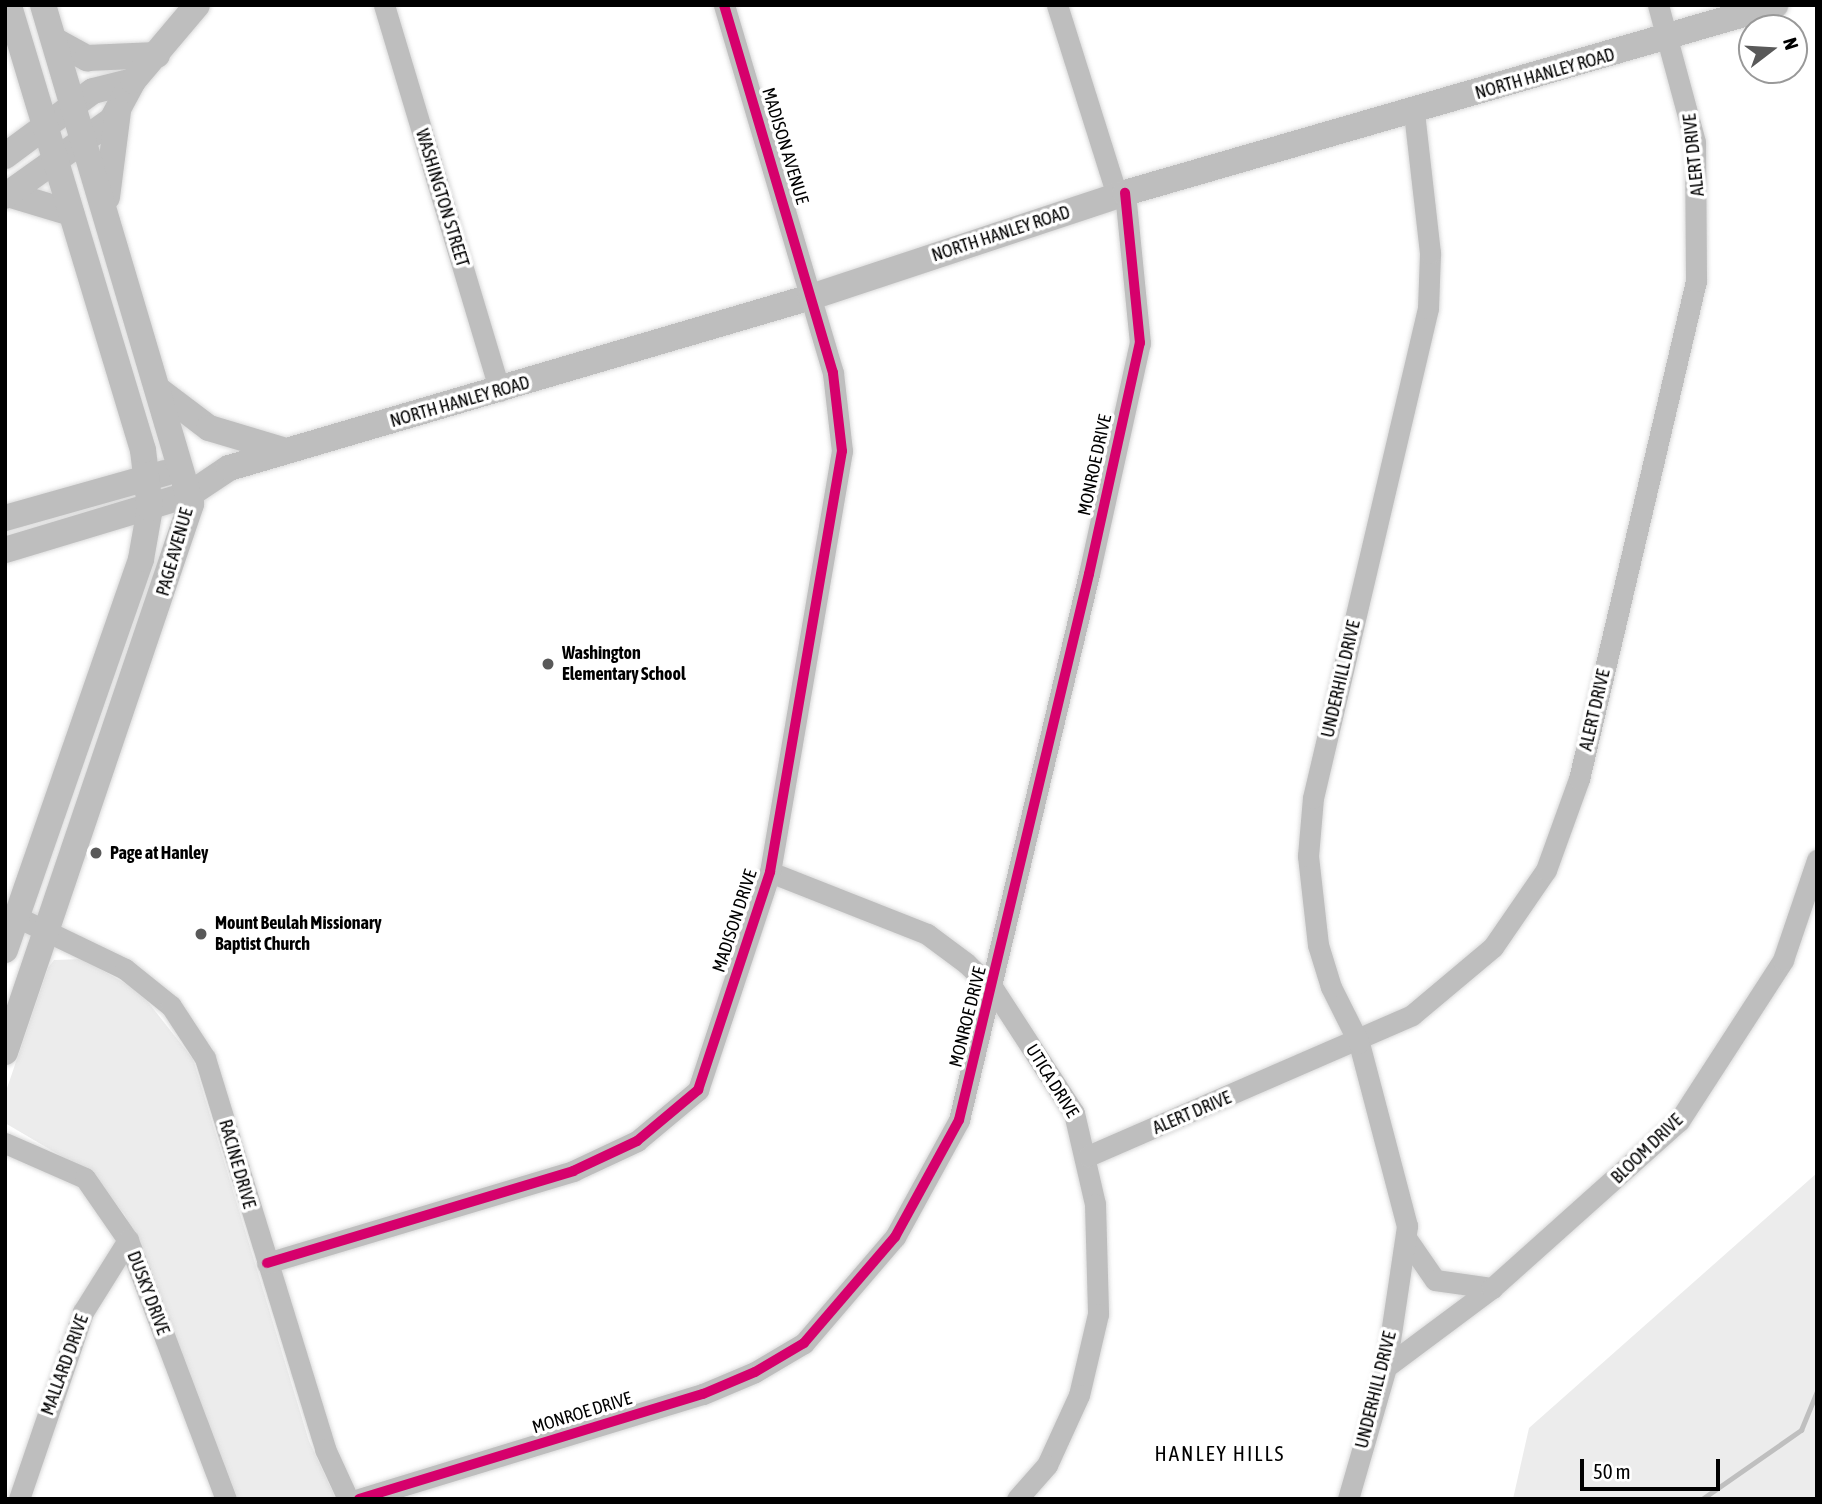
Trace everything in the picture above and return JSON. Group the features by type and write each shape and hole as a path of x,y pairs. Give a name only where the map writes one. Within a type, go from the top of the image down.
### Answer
{"main road":[{"name":"PAGE AVENUE","path":"5,950 141,559 150,508 137,481 71,213 9,5"},
{"name":"PAGE AVENUE","path":"5,1052 190,514 190,494 183,467 43,5"},
{"path":"7,195 84,143 119,106 133,81 197,5"},
{"name":"NORTH HANLEY ROAD","path":"5,550 190,494 229,468 500,391 811,297 1121,194 1414,113 1775,5"},
{"path":"54,40 87,58 157,55"},
{"path":"5,156 46,130 93,91 133,81"},
{"path":"107,220 107,176 119,106"},
{"path":"7,195 71,213"},
{"path":"160,391 209,428 286,451"},
{"name":"NORTH HANLEY ROAD","path":"5,517 183,467 229,468"},
{"path":"150,508 160,536 164,592"}],"street":[{"name":"WASHINGTON STREET","path":"384,5 500,391"},
{"name":"MADISON AVENUE","path":"724,5 811,297"},
{"name":"MONROE DRIVE","path":"359,1499 704,1394 804,1343 895,1237 952,1132 994,990 1140,343 1121,194 1057,5"},
{"name":"ALERT DRIVE","path":"1088,1156 1359,1043 1412,1015 1493,947 1528,901 1563,834 1696,281 1695,142 1669,37 1658,5"},
{"name":"UNDERHILL DRIVE","path":"1348,1499 1386,1367 1406,1238 1389,1141 1359,1043 1318,945 1308,856 1313,798 1428,308 1430,253 1414,113"},
{"name":"MADISON DRIVE","path":"267,1263 573,1171 672,1118 698,1090 770,872 842,451 832,373 811,297"},
{"name":"BLOOM DRIVE","path":"1386,1367 1492,1288 1660,1142 1703,1092 1783,960 1802,920 1817,860"},
{"name":"UTICA DRIVE","path":"770,872 927,934 994,990 1074,1113 1088,1156 1099,1243 1098,1314 1079,1395 1047,1465 1017,1499"},
{"name":"RACINE DRIVE","path":"16,917 48,927 159,996 199,1048 325,1449 348,1499"},
{"name":"DUSKY DRIVE","path":"5,1143 85,1178 128,1240 226,1499"},
{"name":"UNDERHILL DRIVE","path":"1406,1238 1435,1280 1492,1288"},
{"name":"MALLARD DRIVE","path":"19,1499 83,1312 128,1240"}],"shaded area":[{"path":"83,959 140,992 193,1059 309,1441 336,1499 238,1499 125,1215 90,1173 5,1123 5,1094 48,968 54,960"},
{"path":"1817,1173 1817,1499 1513,1499 1529,1428"}],"waterway":[{"path":"1702,1499 1801,1430 1817,1391"}],"cycle path":[{"path":"267,1263 573,1171 637,1141 698,1090 770,872 842,451 833,373 724,5"},
{"path":"359,1499 703,1394 755,1372 804,1343 895,1237 959,1120 1089,574 1140,343 1125,193"}],"place":[{"name":"Washington Elementary School","path":"548,664"},
{"name":"Page at Hanley","path":"96,853"},
{"name":"Mount Beulah Missionary Baptist Church","path":"201,934"}],"district":[{"name":"HANLEY HILLS","path":"1220,1453"}]}
